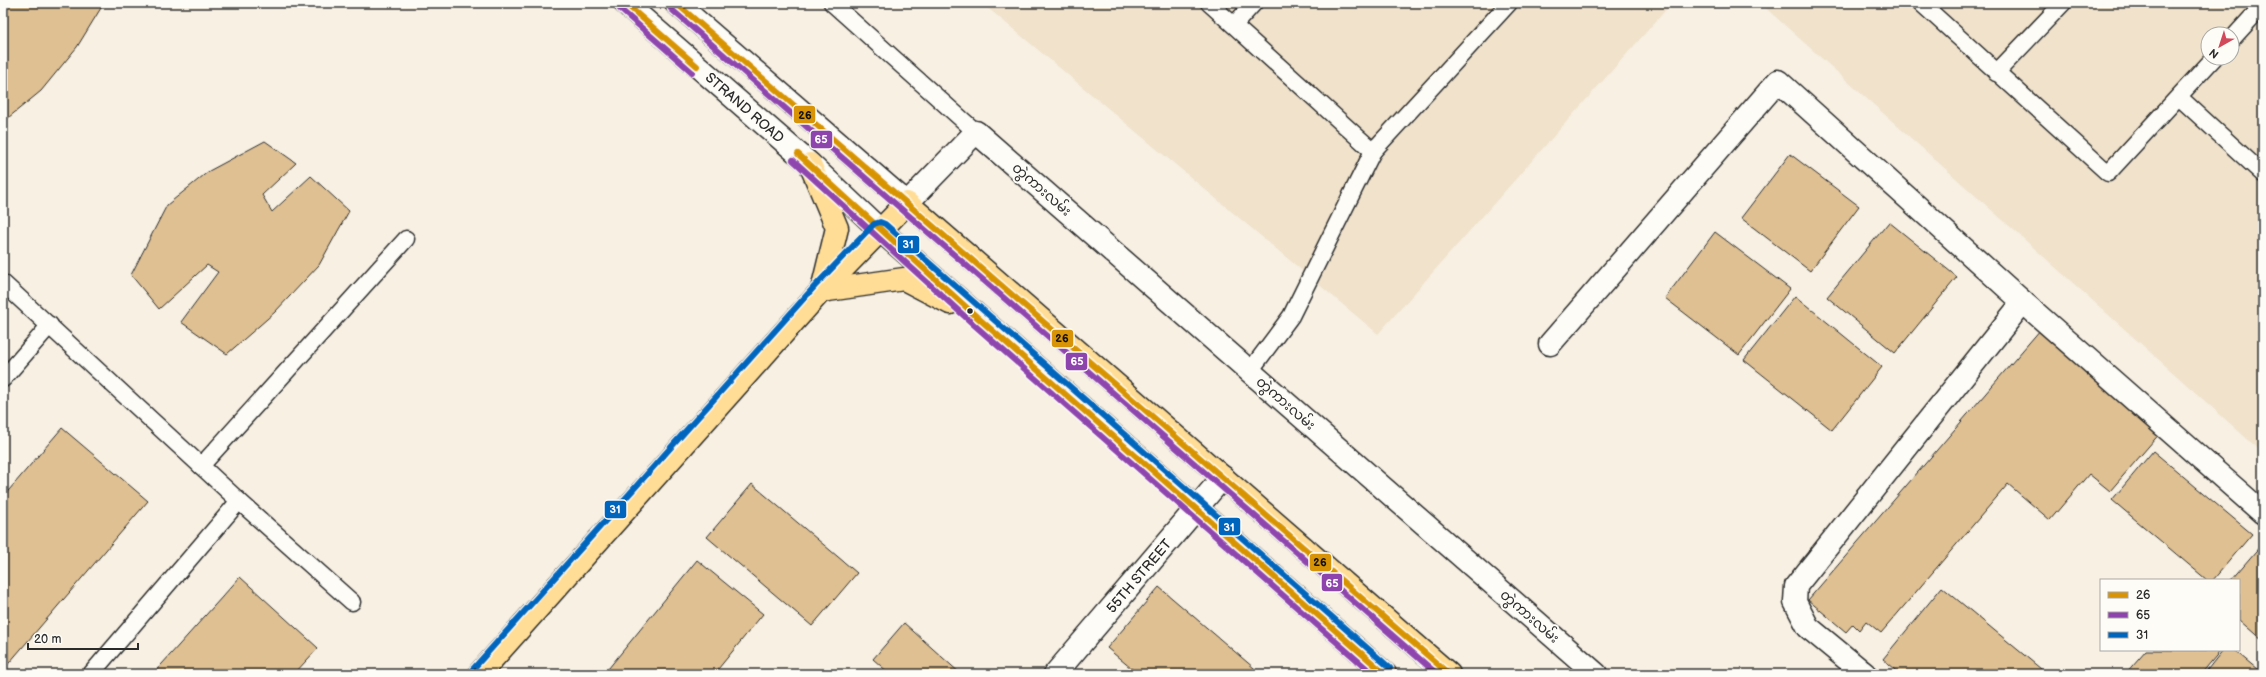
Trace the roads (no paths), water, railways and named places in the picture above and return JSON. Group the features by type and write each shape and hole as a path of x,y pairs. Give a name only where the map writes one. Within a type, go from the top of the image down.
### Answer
{"main road":[{"path":"810,164 837,228 822,291"},
{"path":"479,674 822,291 907,203 1449,674"},
{"name":"STRAND ROAD","path":"880,230 977,317 1385,674"},
{"path":"822,291 904,279 977,317"}],"street":[{"name":"STRAND ROAD","path":"625,3 810,164 880,230"},
{"path":"676,3 907,203 976,132"},
{"path":"1550,344 1778,81 2023,302 2263,514"},
{"name":"တွဲကားလမ်း","path":"976,132 1596,674"},
{"path":"1865,674 1808,627 1795,602 1796,586 2023,302"},
{"name":"55TH STREET","path":"1055,674 1223,477"}],"lane":[{"path":"832,3 976,132"},
{"path":"1209,3 1372,151"},
{"path":"1234,25 1254,3"},
{"path":"1250,372 1291,316 1372,151 1510,3"},
{"path":"1921,3 1996,73 2108,173 2207,66"},
{"path":"1996,73 2063,3"},
{"path":"2240,30 2263,5"},
{"path":"2179,97 2263,174"},
{"path":"201,466 406,238"},
{"path":"3,283 239,501 352,602"},
{"path":"3,379 50,325"},
{"path":"91,674 239,501"}]}
